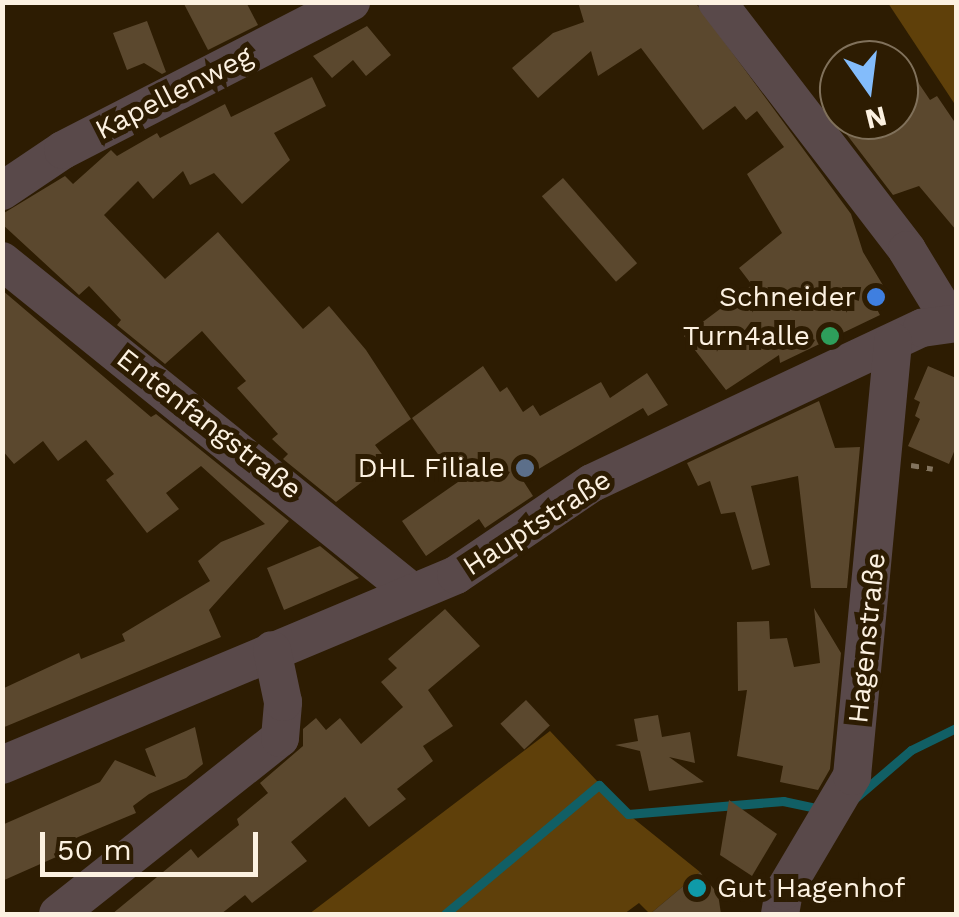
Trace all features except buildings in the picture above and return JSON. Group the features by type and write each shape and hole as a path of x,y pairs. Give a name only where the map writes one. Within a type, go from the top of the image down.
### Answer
{"street":[{"name":"Kapellenweg","path":"2,191 63,150 350,2"},
{"path":"717,2 907,250 954,322"},
{"name":"Entenfangstraße","path":"2,261 412,592"},
{"name":"Hauptstraße","path":"2,765 412,592 490,555 592,483 892,342 954,322"},
{"name":"Hagenstraße","path":"780,914 784,891 852,776 892,342"},
{"path":"58,914 280,738 283,702 272,650"}],"shaded area":[{"path":"888,3 956,3 956,106 919,50 919,40 912,40"},
{"path":"550,731 628,814 700,872 650,914 639,903 624,914 309,914"}],"waterway":[{"path":"854,799 911,750 956,728"},
{"path":"445,914 599,785 628,814 783,801 820,809"}],"place":[{"name":"Schneider","path":"876,297"},
{"name":"Turn4alle","path":"830,336"},
{"name":"DHL Filiale","path":"525,468"},
{"name":"Gut Hagenhof","path":"697,888"}]}
